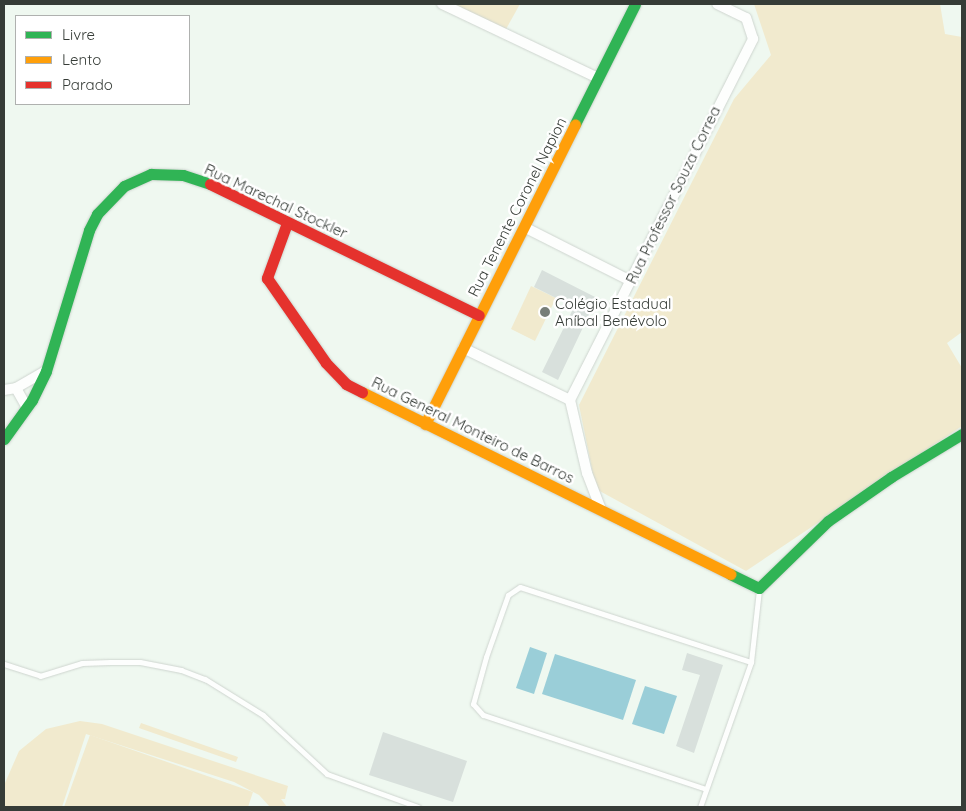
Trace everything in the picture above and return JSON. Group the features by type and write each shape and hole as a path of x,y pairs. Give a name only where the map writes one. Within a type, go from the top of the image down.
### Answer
{"street":[{"path":"442,4 598,78"},
{"name":"Rua Tenente Coronel Napion","path":"425,424 635,4"},
{"name":"Rua Professor Souza Correa","path":"570,400 753,38 746,18 716,4"},
{"name":"Rua Marechal Stockler","path":"4,439 27,408 46,371 89,230 107,201 124,186 152,174 183,175 201,180 287,224 479,315"},
{"name":"Rua General Monteiro de Barros","path":"287,224 267,272 270,285 326,363 346,384 759,588"},
{"path":"524,227 631,281"},
{"path":"463,348 570,400 587,473 601,509"},
{"path":"4,390 16,388 46,371"},
{"path":"16,388 27,408"},
{"path":"759,588 828,522 891,477 962,434"}],"lane":[{"path":"706,789 484,715 473,704 486,657 508,595 520,587 750,662"},
{"path":"700,807 750,662 759,588"},
{"path":"4,664 40,676 92,663 140,662 181,670 205,679 263,715 327,774 404,805 418,807"}],"shaded area":[{"path":"450,4 520,4 505,31"},
{"path":"754,4 940,4 945,34 962,37 962,332 947,343 962,368 962,426 746,571 596,489 579,405 734,99 771,55"},
{"path":"531,286 556,298 535,341 511,329"},
{"path":"80,721 102,724 288,786 285,799 281,799 287,807 270,807 259,795 234,782 86,734 62,807 5,807 5,783 19,751 46,729"},
{"path":"141,723 238,757 236,762 139,728"},
{"path":"90,735 253,792 248,807 64,807"}],"water":[{"path":"530,647 547,653 534,694 516,688"},
{"path":"555,654 636,680 623,720 542,694"},
{"path":"645,686 677,696 664,734 632,724"}],"building":[{"path":"542,270 597,298 558,380 542,372 574,307 534,287"},
{"path":"687,653 723,665 694,753 676,746 700,675 682,670"},
{"path":"383,732 467,761 453,802 369,775"}],"traffic: fast":[{"path":"575,124 635,4"},
{"path":"4,439 32,400 46,371 89,230 97,214 124,186 151,174 183,175 210,184"},
{"path":"730,574 759,588 828,521 891,477 962,434"}],"traffic: slow":[{"path":"425,424 575,124"},
{"path":"362,392 730,574"}],"traffic: jam":[{"path":"210,184 479,315"},
{"path":"287,223 267,278 326,363 346,384 362,392"}],"place":[{"name":"Colégio Estadual Aníbal Benévolo","path":"545,312"}]}
